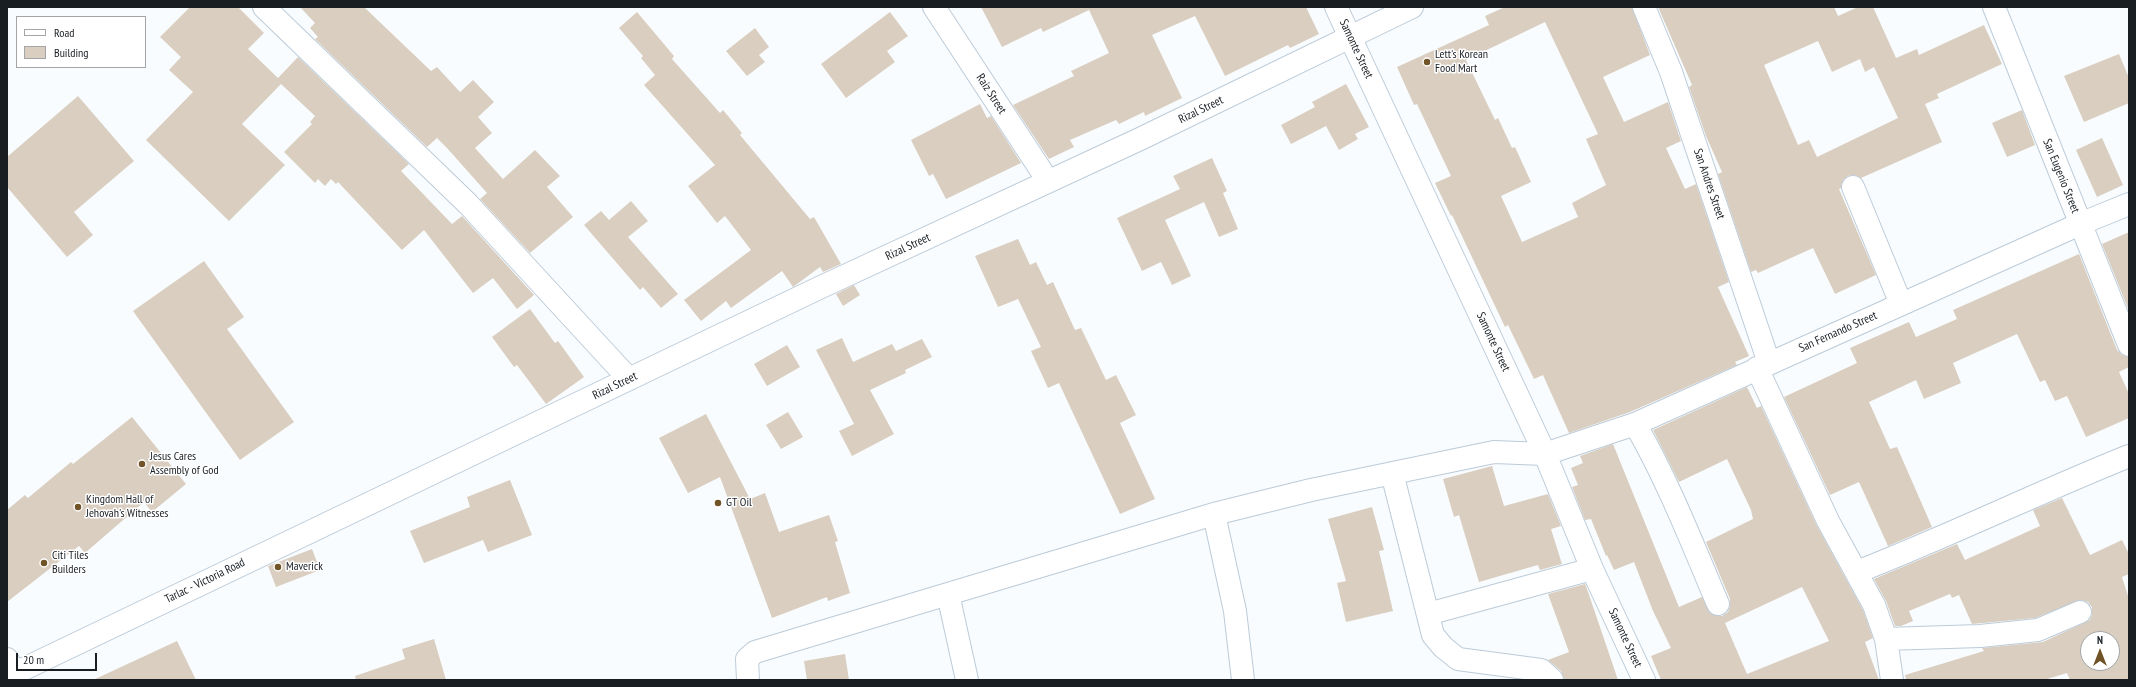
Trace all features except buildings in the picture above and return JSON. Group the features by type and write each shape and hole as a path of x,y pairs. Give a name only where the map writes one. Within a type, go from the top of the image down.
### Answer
{"street":[{"path":"264,7 468,204 629,378"},
{"name":"Raiz Street","path":"934,7 1048,181"},
{"name":"Samonte Street","path":"1336,7 1545,454 1592,569 1644,680"},
{"name":"Rizal Street","path":"403,487 629,378 1140,139 1412,7"},
{"name":"San Andres Street","path":"1644,7 1671,72 1763,366 1828,521 1874,605 1886,639 1892,680"},
{"name":"San Eugenio Street","path":"1994,7 2129,345"},
{"path":"1853,187 1901,304"},
{"name":"San Fernando Street","path":"1545,454 1635,424 2080,224 2129,204"},
{"path":"1635,424 1666,484 1718,604"},
{"path":"748,680 747,659 755,652 1214,514 1311,490 1494,452 1545,454"},
{"path":"1857,572 1921,547 2064,482 2129,456"},
{"path":"1392,473 1433,635 1443,647 1458,659 1541,670 1552,680"},
{"name":"Tarlac - Victoria Road","path":"10,669 403,487"},
{"path":"1214,514 1235,611 1243,680"},
{"path":"1428,614 1592,569"},
{"path":"948,594 967,680"},
{"path":"1886,639 1980,636 2038,630 2080,612"}],"place":[{"name":"Lett's Korean Food Mart","path":"1427,62"},
{"name":"Jesus Cares Assembly of God","path":"142,464"},
{"name":"GT Oil","path":"718,503"},
{"name":"Kingdom Hall of Jehovah's Witnesses","path":"78,507"},
{"name":"Citi Tiles Builders","path":"44,563"},
{"name":"Maverick","path":"278,567"}]}
